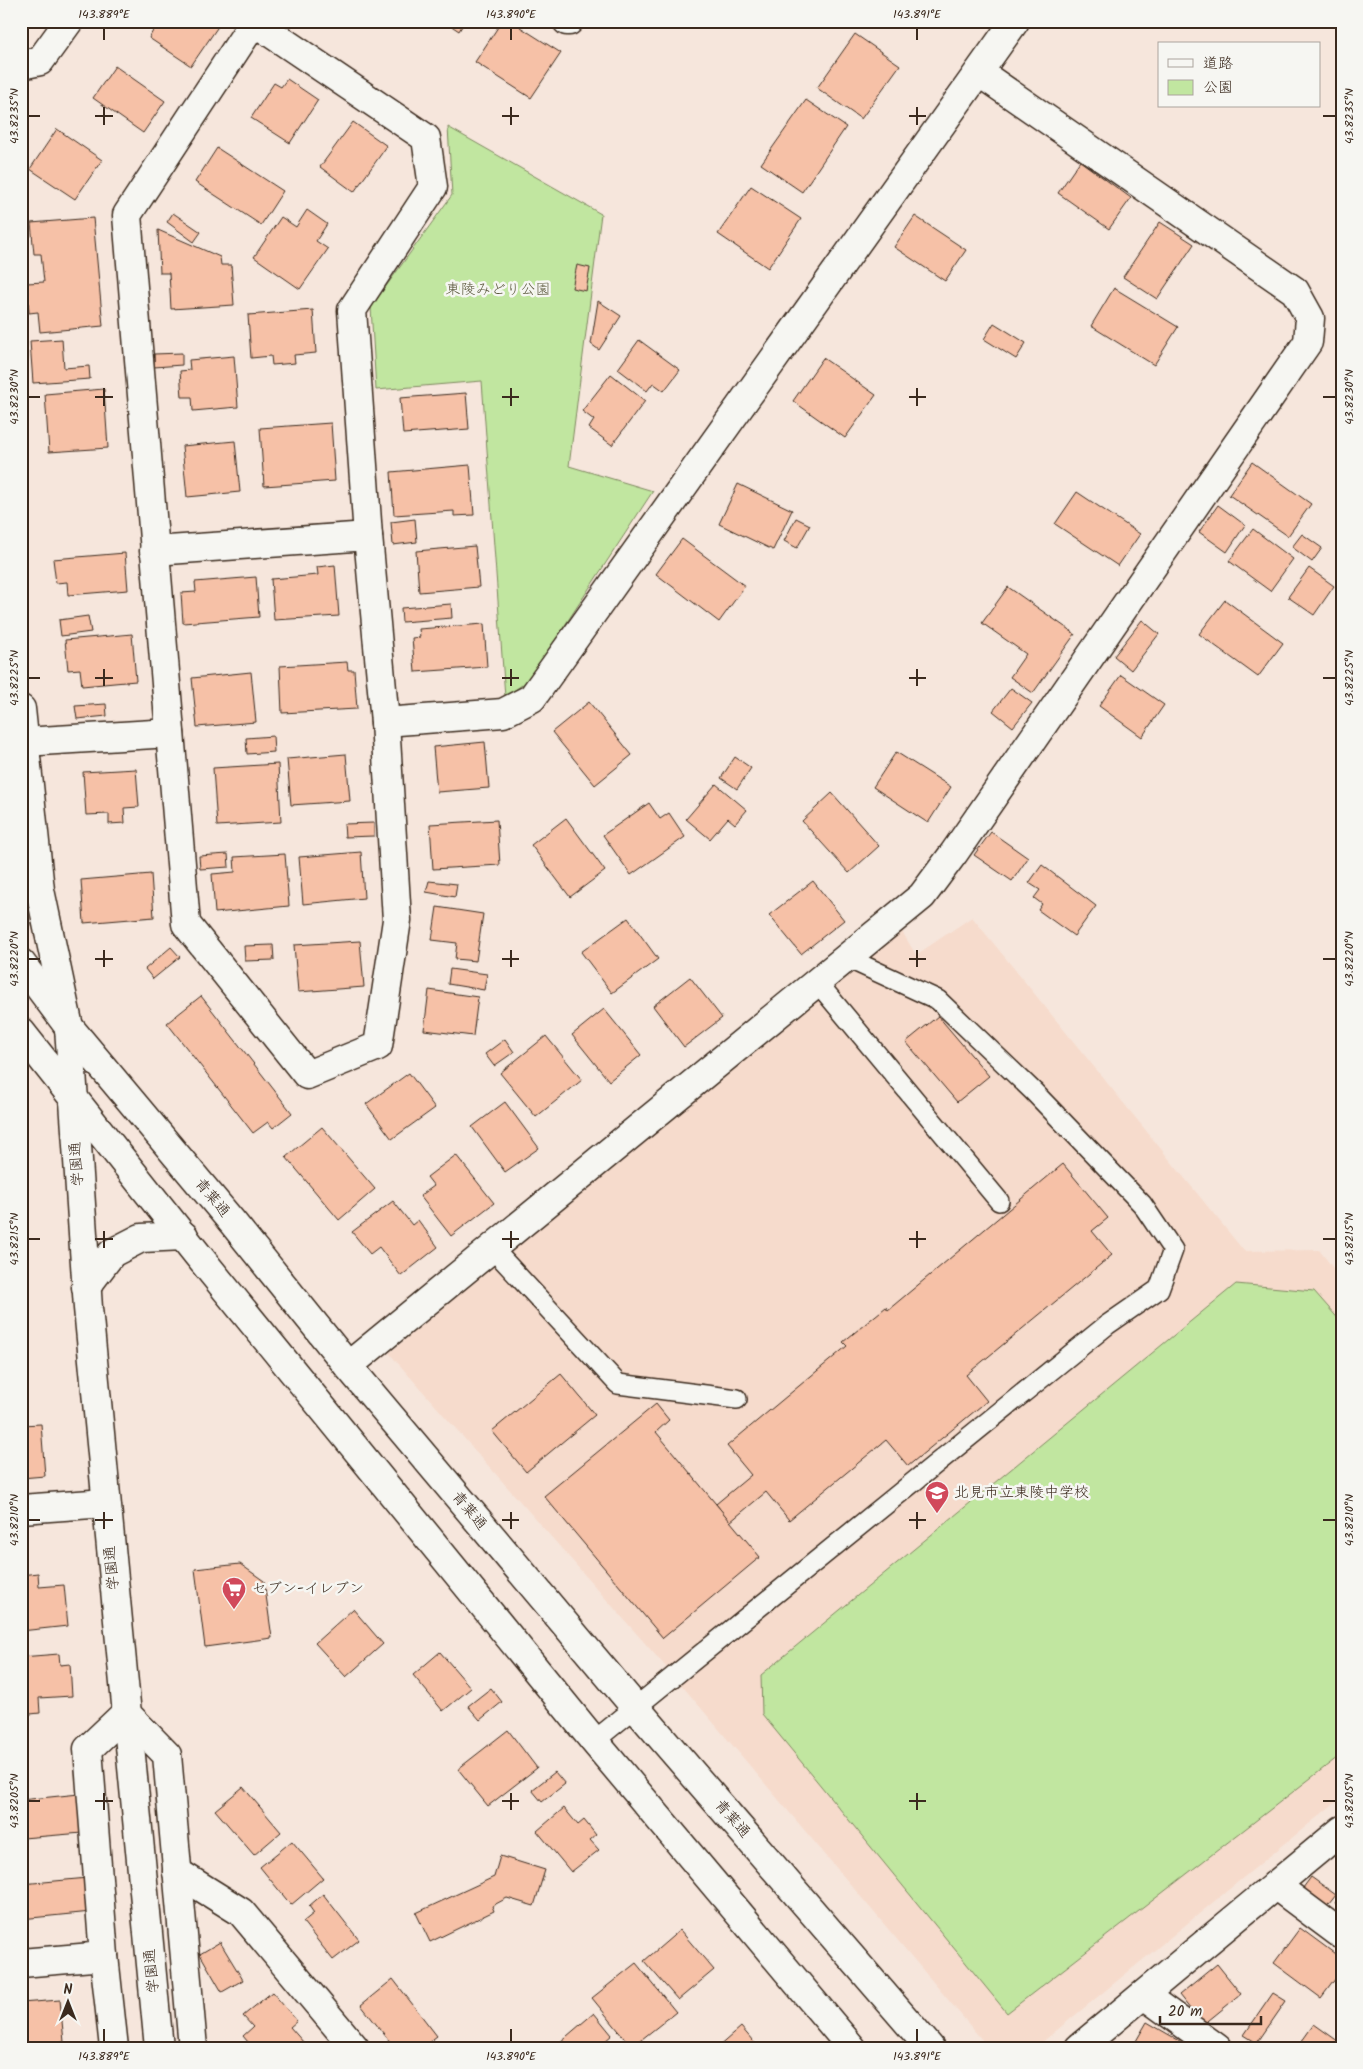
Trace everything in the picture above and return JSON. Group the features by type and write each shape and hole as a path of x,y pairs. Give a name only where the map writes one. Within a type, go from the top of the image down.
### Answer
{"street":[{"path":"21,65 40,61 69,21"},
{"path":"385,722 502,713 532,698 980,73 1015,21"},
{"path":"254,22 426,138 433,187 352,310 368,536 385,722 397,920 378,1046 307,1076 186,924 127,215 254,22"},
{"path":"348,1366 922,896 954,853 1308,342 1310,318 1295,291 980,73"},
{"path":"154,551 368,536"},
{"name":"学園通","path":"21,709 40,890 68,1027 86,1287 159,2048"},
{"path":"24,742 170,733"},
{"name":"青葉通","path":"21,963 68,1027 233,1223 348,1366 635,1707 930,2048"},
{"path":"21,1032 594,1741 852,2048"},
{"path":"86,1287 112,1253 141,1238 184,1236"},
{"path":"21,1509 106,1503"},
{"path":"114,2048 104,1956 88,1749 126,1713 167,1755 193,2048"},
{"path":"1079,2048 1342,1830"},
{"path":"177,1872 241,1912 354,2048"},
{"path":"1275,1885 1342,1935"},
{"path":"21,1963 104,1956"},
{"path":"1144,1995 1217,2048"}],"lane":[{"path":"594,1741 1107,1325 1160,1289 1173,1250 1142,1204 1033,1091 938,1000 858,963 844,959"},
{"path":"817,982 999,1201"},
{"path":"492,1248 618,1384 737,1399"}],"shaded area":[{"name":"北見市立東陵中学校","path":"972,917 1244,1251 1319,1250 1342,1279 1342,1797 1035,2048 989,2048 673,1675 389,1353 900,928 916,955"}],"green space":[{"name":"東陵みどり公園","path":"448,127 601,214 569,466 653,491 529,680 505,697 482,381 376,390 371,307 452,195"},
{"path":"1236,1284 1314,1291 1342,1323 1342,1754 1007,2013 762,1714 761,1675"}],"building":[{"path":"143,21 213,21 219,25 191,66 149,38 154,29"},
{"path":"444,21 465,21 459,31"},
{"path":"502,21 524,21 520,27 561,53 531,98 475,62"},
{"path":"855,34 900,65 861,119 817,88"},
{"path":"115,66 165,101 143,133 93,98"},
{"path":"287,79 318,100 290,143 251,118 274,83 281,87"},
{"path":"806,100 846,127 802,192 761,164"},
{"path":"353,122 387,146 354,192 320,167"},
{"path":"57,129 102,160 75,199 30,169"},
{"path":"217,148 283,191 261,225 195,182"},
{"path":"1080,161 1131,198 1109,229 1058,193"},
{"path":"751,186 801,219 768,268 718,234"},
{"path":"307,210 327,224 316,241 328,249 300,289 254,257 281,217 296,227"},
{"path":"173,213 201,232 194,242 167,222"},
{"path":"915,216 966,250 945,281 894,247"},
{"path":"93,218 103,326 40,332 38,312 29,313 27,283 44,282 41,254 34,254 31,223"},
{"path":"1160,222 1194,244 1157,299 1123,277"},
{"path":"158,230 220,257 221,265 231,265 234,305 171,309 169,273 160,273"},
{"path":"577,265 590,268 586,291 572,288"},
{"path":"1114,288 1178,327 1154,365 1091,326"},
{"path":"598,301 621,316 599,350 591,344"},
{"path":"313,310 316,353 294,355 295,363 272,365 271,356 251,358 248,315"},
{"path":"994,323 1026,343 1016,359 984,339"},
{"path":"62,339 64,368 89,366 90,379 33,383 30,341"},
{"path":"639,340 680,370 664,391 653,383 647,391 618,369"},
{"path":"182,353 182,365 154,367 154,354"},
{"path":"234,356 238,407 193,411 192,397 182,397 180,371 190,370 189,360"},
{"path":"823,358 876,395 845,438 793,401"},
{"path":"611,374 645,401 612,445 589,428 594,420 582,411"},
{"path":"104,389 108,448 49,452 45,394"},
{"path":"466,393 469,429 403,434 400,398"},
{"path":"331,423 335,481 264,486 260,428"},
{"path":"235,441 240,492 187,497 182,446"},
{"path":"1252,462 1311,504 1288,536 1229,495"},
{"path":"470,465 474,515 454,516 454,511 394,515 391,472"},
{"path":"738,484 792,510 773,550 719,524"},
{"path":"1077,492 1140,534 1118,566 1055,524"},
{"path":"1218,505 1245,525 1227,552 1199,532"},
{"path":"796,518 810,525 797,548 784,541"},
{"path":"415,519 417,542 393,545 391,522"},
{"path":"1253,529 1293,559 1270,591 1229,561"},
{"path":"1302,534 1322,548 1312,562 1292,547"},
{"path":"682,539 745,586 719,622 656,574"},
{"path":"475,546 479,587 419,592 416,551"},
{"path":"125,553 128,590 68,595 67,582 56,583 53,559"},
{"path":"335,565 339,616 274,620 271,579 318,575 317,567"},
{"path":"1309,568 1334,586 1314,615 1288,597"},
{"path":"256,577 259,617 183,623 181,593 196,592 195,582"},
{"path":"1008,587 1075,634 1033,693 1010,677 1026,654 982,623"},
{"path":"1225,600 1283,643 1258,677 1199,634"},
{"path":"451,604 452,618 402,622 401,608"},
{"path":"88,616 91,632 61,636 59,620"},
{"path":"1142,620 1159,634 1131,670 1114,656"},
{"path":"484,624 487,667 415,672 412,638 420,637 419,629"},
{"path":"132,634 136,681 82,686 80,669 68,670 65,640"},
{"path":"347,662 348,670 354,670 357,709 282,713 280,666"},
{"path":"251,672 256,722 197,727 192,678"},
{"path":"1121,675 1164,705 1142,737 1099,706"},
{"path":"1011,688 1032,703 1013,727 993,711"},
{"path":"589,702 632,755 595,785 552,732"},
{"path":"106,704 107,716 77,719 75,706"},
{"path":"273,736 274,752 247,754 246,738"},
{"path":"485,742 489,788 437,792 433,747"},
{"path":"896,752 951,787 928,823 873,787"},
{"path":"346,754 350,801 291,805 287,759"},
{"path":"735,757 751,768 737,789 721,778"},
{"path":"278,764 281,822 217,826 213,768"},
{"path":"136,769 139,807 124,808 125,823 109,824 109,814 86,815 83,772"},
{"path":"716,784 747,810 735,824 728,818 710,839 686,819"},
{"path":"832,793 879,846 849,873 802,821"},
{"path":"649,803 660,819 669,813 685,837 631,875 603,835"},
{"path":"566,818 605,871 570,897 531,845"},
{"path":"497,820 500,865 433,869 430,824"},
{"path":"374,823 374,836 345,837 344,824"},
{"path":"991,832 1028,858 1012,881 974,855"},
{"path":"361,852 364,898 303,904 299,857"},
{"path":"228,854 229,867 200,869 199,856"},
{"path":"285,854 289,906 215,913 212,874 235,872 234,857"},
{"path":"1042,865 1096,906 1074,936 1038,910 1042,904 1034,898 1040,890 1029,883"},
{"path":"151,874 154,917 84,923 81,880"},
{"path":"429,881 457,884 455,897 426,892"},
{"path":"813,881 844,920 801,954 769,915"},
{"path":"437,907 483,914 476,961 455,959 457,943 432,940"},
{"path":"628,918 658,959 612,993 581,952"},
{"path":"360,941 364,987 298,992 294,945"},
{"path":"273,945 274,960 245,961 244,946"},
{"path":"171,947 180,957 153,979 145,969"},
{"path":"450,969 487,974 484,990 448,984"},
{"path":"690,977 722,1018 684,1047 653,1006"},
{"path":"429,990 478,997 473,1036 424,1030"},
{"path":"201,996 292,1113 273,1128 268,1122 253,1133 167,1023"},
{"path":"604,1009 641,1055 609,1081 572,1035"},
{"path":"938,1016 989,1076 957,1102 906,1042"},
{"path":"546,1036 582,1080 536,1117 500,1073"},
{"path":"505,1039 514,1052 494,1066 485,1054"},
{"path":"409,1073 435,1108 392,1139 366,1104"},
{"path":"505,1102 539,1148 505,1172 472,1127"},
{"path":"322,1127 375,1189 339,1220 286,1157"},
{"path":"456,1155 494,1203 451,1236 420,1196 434,1186 427,1177"},
{"path":"1063,1164 1108,1218 1092,1231 1112,1255 966,1375 987,1401 908,1466 886,1440 789,1520 766,1492 730,1522 716,1504 751,1475 727,1446 847,1346 843,1342 886,1307 888,1310"},
{"path":"393,1201 412,1225 418,1220 438,1247 401,1276 379,1247 370,1254 352,1232"},
{"path":"21,1303 28,1343 21,1344"},
{"path":"561,1374 595,1415 526,1472 492,1431"},
{"path":"656,1404 669,1420 656,1432 760,1557 663,1638 544,1496"},
{"path":"41,1424 45,1476 21,1478 21,1425"},
{"name":"セブン-イレブン","path":"240,1564 264,1581 272,1638 205,1647 195,1569"},
{"path":"38,1573 39,1587 64,1585 68,1626 21,1631 21,1575"},
{"path":"353,1609 383,1644 346,1677 315,1643"},
{"path":"440,1652 471,1688 443,1711 413,1675"},
{"path":"59,1654 60,1665 70,1664 72,1696 39,1698 40,1713 21,1715 21,1657"},
{"path":"491,1688 502,1702 480,1720 468,1706"},
{"path":"508,1730 537,1768 488,1806 458,1769"},
{"path":"555,1772 565,1784 542,1802 532,1790"},
{"path":"243,1787 281,1832 254,1855 215,1810"},
{"path":"79,1794 82,1833 23,1838 21,1800"},
{"path":"564,1808 578,1825 584,1820 596,1835 590,1840 599,1850 571,1872 537,1831"},
{"path":"292,1841 323,1878 291,1905 260,1867"},
{"path":"500,1856 545,1870 534,1906 507,1898 492,1906 494,1911 430,1942 416,1913 494,1877"},
{"path":"1311,1877 1336,1895 1325,1909 1300,1892"},
{"path":"88,1878 91,1912 21,1919 22,1884"},
{"path":"323,1894 359,1940 333,1960 303,1922 314,1913 309,1906"},
{"path":"1342,1894 1342,1908 1335,1903"},
{"path":"1300,1928 1342,1959 1342,1970 1321,1998 1274,1963"},
{"path":"680,1930 714,1970 678,2000 644,1961"},
{"path":"220,1942 243,1980 222,1992 200,1954"},
{"path":"636,1963 676,2012 632,2047 592,1998"},
{"path":"1217,1964 1241,1994 1203,2025 1179,1995"},
{"path":"393,1979 437,2036 421,2048 395,2048 361,2005"},
{"path":"272,1992 297,2021 290,2027 304,2043 298,2048 253,2048 243,2036 253,2027 243,2016"},
{"path":"1273,1993 1286,2001 1257,2043 1244,2035"},
{"path":"60,2000 64,2042 21,2046 21,2003"},
{"path":"594,2013 612,2035 597,2048 553,2048"},
{"path":"1147,2022 1192,2048 1132,2048"},
{"path":"1314,2024 1342,2044 1342,2048 1297,2048"},
{"path":"741,2027 759,2048 717,2048"}],"place":[{"name":"北見市立東陵中学校","path":"937,1514"},
{"name":"セブン-イレブン","path":"234,1610"}]}
